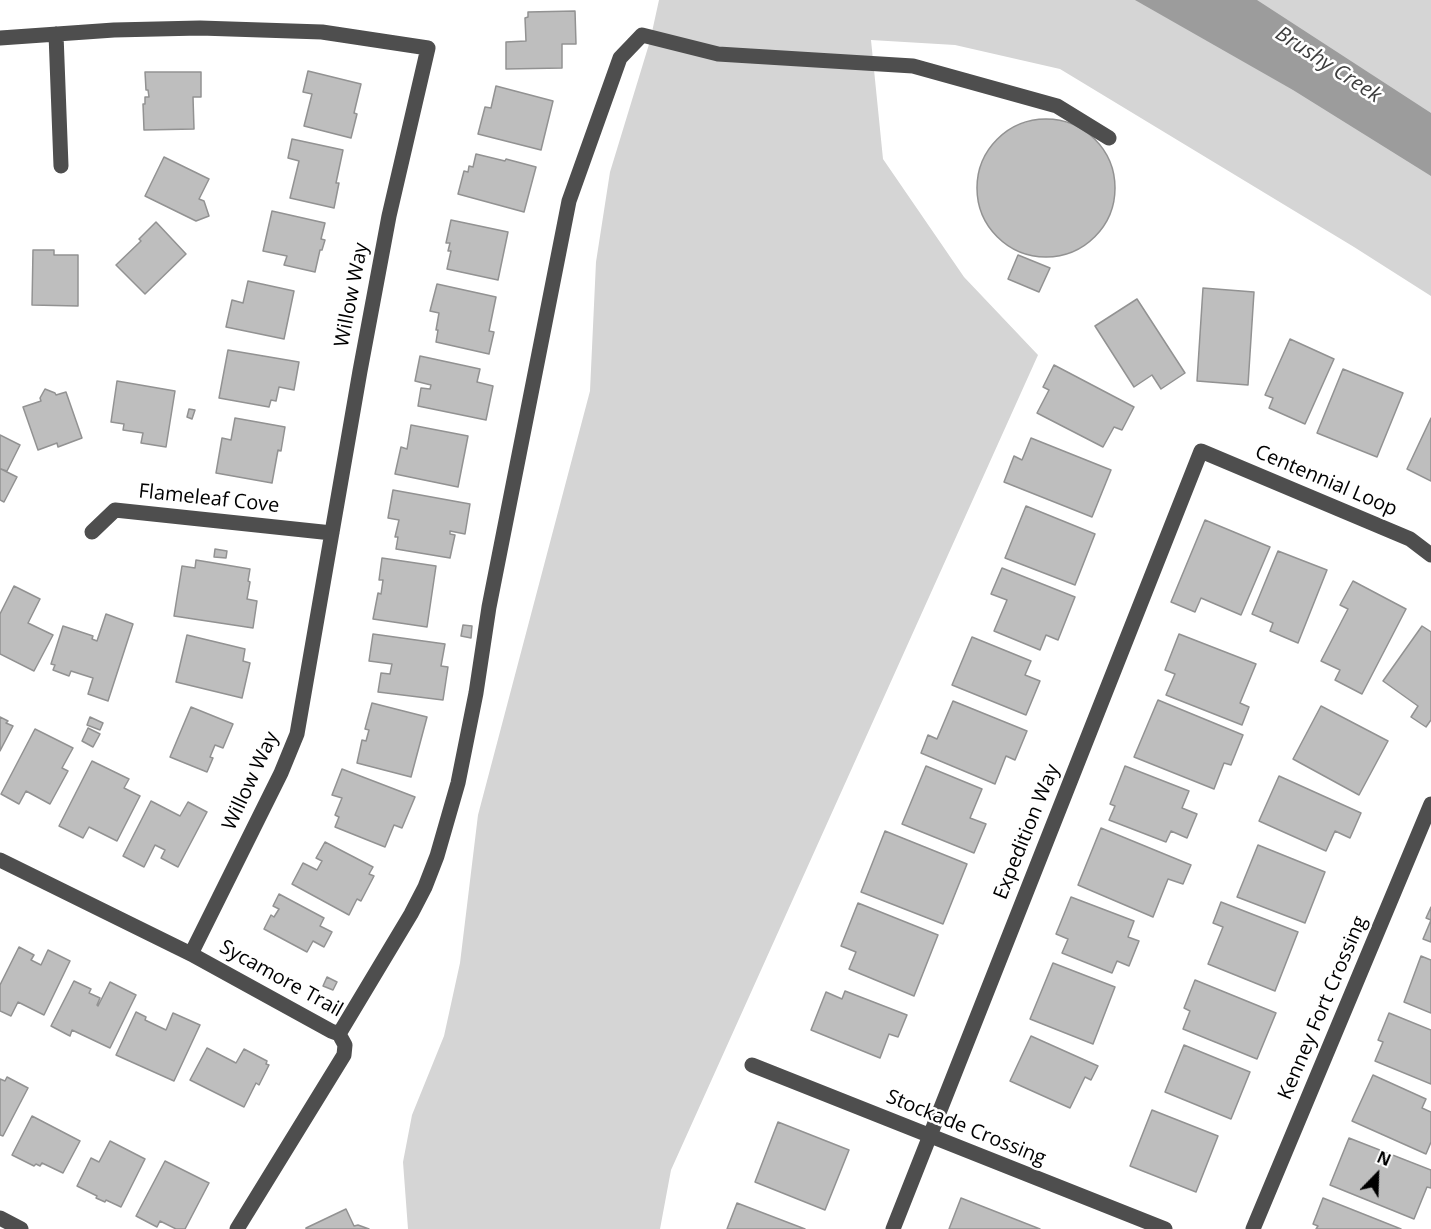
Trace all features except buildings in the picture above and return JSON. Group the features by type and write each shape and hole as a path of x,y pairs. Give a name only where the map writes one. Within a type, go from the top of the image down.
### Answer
{"street":[{"name":"Willow Way","path":"0,38 114,30 211,28 322,32 428,48 389,216 297,734 281,773 191,954"},
{"path":"56,34 61,166"},
{"path":"339,1034 425,887 437,856 452,804 472,715 489,608 569,201 620,58 642,35 718,54 913,66 1057,106 1109,138"},
{"name":"Centennial Loop","path":"1201,451 1410,539 1431,555"},
{"name":"Expedition Way","path":"893,1229 1201,451"},
{"name":"Flameleaf Cove","path":"92,532 115,510 332,533"},
{"name":"Kenney Fort Crossing","path":"1253,1229 1431,804"},
{"name":"Sycamore Trail","path":"0,860 191,954 339,1034 345,1045 344,1055 237,1229"},
{"name":"Stockade Crossing","path":"752,1065 1165,1229"},
{"path":"0,1218 21,1229"}],"shaded area":[{"path":"659,0 1431,0 1431,296 1060,69 955,45 871,40 883,159 964,277 1038,355 671,1170 660,1229 408,1229 403,1162 412,1115 444,1036 460,963 478,815 590,391 596,262 610,172 650,41"}],"water":[{"name":"Brushy Creek","path":"1135,0 1257,0 1431,113 1431,176 1293,90"}]}
